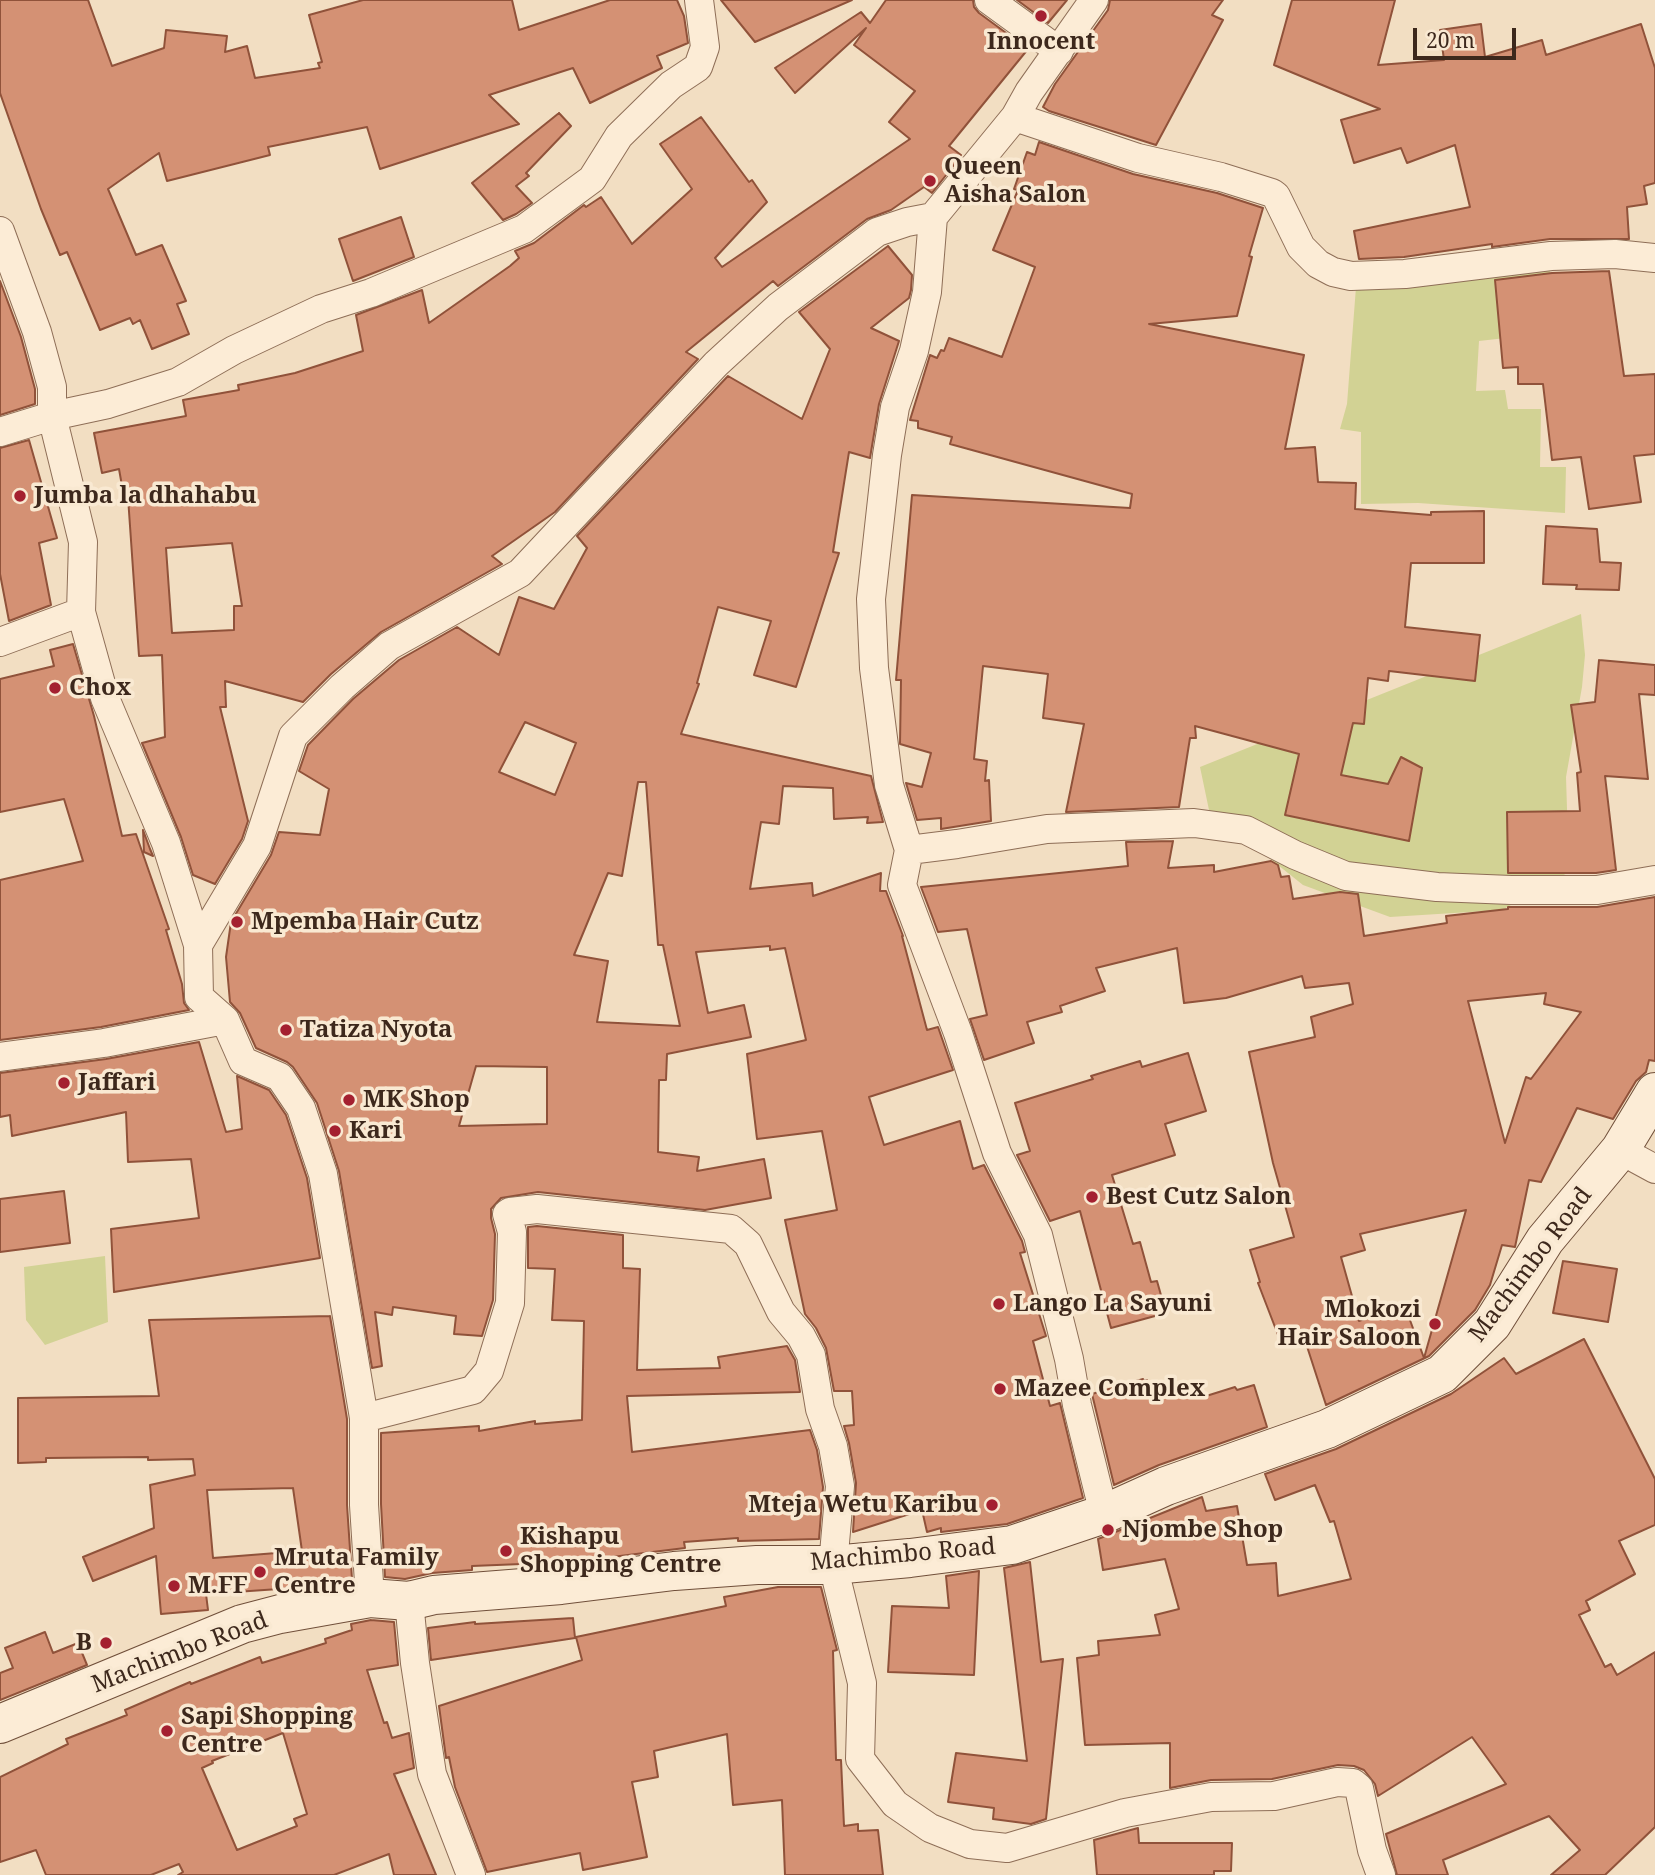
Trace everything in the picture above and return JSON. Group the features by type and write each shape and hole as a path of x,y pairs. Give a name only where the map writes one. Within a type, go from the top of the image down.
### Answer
{"street":[{"path":"0,432 52,416 108,404 178,382 234,350 321,309 371,293 524,229 592,179 619,136 671,85 698,67 705,47 699,0"},
{"path":"989,0 1059,51"},
{"path":"1094,0 1029,92 1015,117 933,217 927,292 914,351 895,407 887,455 871,599 874,668 889,785 909,849 902,886 958,1033 997,1153 1038,1235 1104,1514"},
{"path":"1015,117 1138,158 1221,177 1272,193 1276,196 1301,247 1318,264 1351,276 1405,274 1551,256 1615,254 1655,258"},
{"path":"198,945 257,846 293,736 342,687 389,646 520,573 716,364 788,299 877,232 933,217"},
{"path":"0,231 37,332 52,387 52,416 83,542 81,612 105,698 166,843 198,945 199,997 225,1020 243,1061 280,1077 301,1108 323,1174 365,1418 365,1505 370,1598"},
{"path":"0,642 81,612"},
{"path":"909,849 1047,829 1194,823 1246,830 1295,855 1346,876 1437,887 1511,890 1597,890 1655,880"},
{"path":"0,1057 104,1043 225,1020"},
{"name":"Machimbo Road","path":"0,1724 242,1624 280,1614 370,1598 409,1601 434,1595 561,1585 674,1571 757,1564 833,1564 910,1558 1012,1545 1104,1514 1166,1486 1327,1429 1442,1374 1492,1324 1545,1240 1620,1150 1655,1091"},
{"path":"1620,1150 1655,1169"},
{"path":"365,1418 473,1390 489,1371 510,1303 512,1232 507,1214 510,1212 537,1209 731,1229 748,1244 781,1312 801,1336 811,1355 820,1409 833,1446 840,1486 833,1564 862,1683 860,1759 895,1804 930,1828 970,1844 1007,1848 1125,1813 1211,1797 1274,1796 1337,1782 1353,1783 1359,1788 1372,1850 1381,1875"},
{"path":"409,1601 415,1663 432,1774 471,1875"}],"green space":[{"path":"1549,264 1559,332 1479,341 1476,391 1505,390 1508,409 1541,409 1540,467 1566,467 1565,513 1418,503 1361,504 1361,432 1340,429 1347,404 1356,287"},
{"path":"1581,614 1585,655 1566,777 1569,872 1502,910 1390,917 1303,885 1209,810 1200,767"},
{"path":"105,1256 108,1322 45,1345 26,1320 24,1267"}],"building":[{"path":"0,0 88,0 112,66 164,48 166,30 227,36 225,52 247,46 255,78 320,68 318,63 322,62 309,15 363,0 512,0 519,30 610,0 677,0 684,16 688,43 657,56 662,68 590,103 573,68 489,95 519,124 380,169 367,127 268,147 270,155 167,181 159,153 108,189 136,255 162,245 186,301 177,304 189,334 152,349 140,320 133,324 130,318 100,330 67,252 60,255 0,93"},
{"path":"721,0 852,0 755,42"},
{"path":"886,0 973,0 979,13 1028,49 949,146 961,155 932,193 924,187 891,210 867,219 778,286 773,281 686,352 698,359 555,512 492,556 502,564 381,632 331,674 303,702 225,681 226,707 220,707 248,821 242,839 215,884 193,875 181,837 142,743 165,737 162,655 139,656 128,497 124,497 119,469 102,473 94,433 186,416 183,400 239,390 238,385 295,373 363,351 356,315 422,290 429,323 510,266 519,258 515,251 534,243 584,205 586,207 601,197 632,244 692,189 660,144 701,117 767,202 715,258 722,267 910,139 889,122 915,91 854,45 866,28 795,93 775,68 861,12 870,23","holes":["232,543 242,606 234,606 234,630 172,633 166,548"]},
{"path":"1017,0 1067,0 1048,23"},
{"path":"1110,0 1223,0 1212,15 1223,20 1156,145 1043,107 1055,84 1108,10"},
{"path":"1292,0 1395,0 1378,65 1444,60 1440,30 1481,24 1485,57 1542,40 1546,55 1641,24 1655,68 1655,183 1644,186 1647,204 1627,207 1629,239 1550,239 1492,247 1492,244 1404,257 1359,259 1354,231 1470,207 1455,145 1407,163 1401,148 1354,163 1341,120 1380,109 1274,65"},
{"path":"559,113 571,126 526,173 529,176 516,186 532,203 503,220 472,183"},
{"path":"1039,142 1133,174 1217,193 1263,208 1249,256 1252,257 1237,316 1149,324 1304,355 1285,449 1315,447 1318,482 1356,483 1355,509 1431,515 1431,512 1484,511 1484,563 1411,563 1405,627 1480,635 1475,681 1389,671 1388,681 1368,678 1364,724 1353,723 1341,775 1388,784 1401,757 1422,768 1409,841 1285,815 1299,754 1195,726 1196,738 1190,738 1179,807 1066,812 1084,724 1043,718 1048,674 983,666 974,759 987,761 985,781 989,780 991,821 941,829 941,818 917,820 906,783 922,787 931,753 900,744 901,680 896,680 912,495 1130,508 1132,494 950,444 952,437 918,428 918,421 910,420 930,355 937,358 941,350 944,351 949,338 1002,357 1035,267 993,250 1018,190 1014,189 1027,152 1035,155"},
{"path":"401,217 414,257 353,281 339,239"},
{"path":"888,246 912,275 909,298 871,328 899,341 879,404 870,458 849,452 833,552 839,553 796,687 754,675 771,621 718,607 697,683 699,684 681,734 871,776 883,822 867,823 868,817 834,819 833,788 783,786 779,824 761,822 750,889 812,883 813,896 881,873 880,891 886,891 903,936 927,1030 938,1027 953,1070 869,1097 884,1145 960,1121 973,1169 984,1165 1022,1241 1025,1252 1020,1253 1046,1336 1033,1341 1050,1406 1060,1403 1083,1498 1007,1524 941,1532 941,1528 927,1532 922,1510 853,1532 856,1483 844,1426 854,1425 852,1391 834,1391 826,1348 805,1314 785,1220 837,1210 822,1131 757,1139 747,1054 806,1040 785,948 770,950 770,946 696,952 708,1013 744,1005 751,1037 667,1054 666,1080 659,1080 658,1152 699,1157 697,1171 764,1159 771,1198 705,1210 538,1192 501,1198 491,1209 495,1234 493,1300 482,1336 454,1334 456,1316 393,1307 392,1315 375,1312 382,1366 372,1368 339,1171 317,1103 293,1067 256,1048 240,1013 230,1002 226,957 231,922 271,855 279,832 320,835 329,789 299,771 308,745 353,699 399,660 457,627 499,655 519,597 554,609 587,548 577,536 728,376 802,419 830,349 799,312","holes":["525,722 576,743 555,795 499,772","638,782 646,782 658,945 663,945 680,1026 597,1022 608,961 574,955 608,873 622,876","476,1066 547,1067 547,1124 459,1126"]},
{"path":"1609,271 1624,376 1655,374 1655,454 1634,456 1641,502 1589,509 1581,457 1552,460 1543,384 1518,384 1518,367 1503,368 1495,280 1552,273"},
{"path":"0,281 21,337 35,389 35,404 0,415"},
{"path":"29,440 57,538 39,543 51,605 9,621 0,574 0,448"},
{"path":"1546,526 1597,529 1600,562 1621,563 1619,590 1576,589 1577,585 1543,584"},
{"path":"73,644 94,716 122,836 136,834 169,929 166,930 182,984 184,1003 189,1010 101,1027 0,1040 0,880 83,861 64,799 0,812 0,679 54,666 50,650"},
{"path":"1599,660 1655,665 1655,695 1639,694 1648,779 1605,776 1616,870 1596,873 1508,873 1507,812 1580,811 1577,773 1581,772 1571,705 1595,702"},
{"path":"143,830 150,849 153,856 144,852"},
{"path":"1173,841 1168,868 1214,865 1214,872 1271,861 1278,865 1281,877 1289,876 1293,899 1340,892 1358,894 1364,936 1447,923 1446,916 1508,907 1597,907 1655,897 1655,1061 1649,1060 1646,1072 1636,1081 1613,1119 1577,1108 1541,1182 1529,1180 1515,1247 1502,1245 1490,1285 1475,1310 1429,1356 1326,1405 1302,1331 1280,1340 1258,1283 1260,1282 1250,1250 1294,1237 1273,1163 1249,1052 1315,1037 1311,1017 1353,1004 1349,983 1305,988 1302,976 1226,998 1184,1003 1177,948 1096,968 1105,991 1060,1006 1062,1012 1027,1022 1034,1043 984,1060 970,1019 987,1015 967,929 938,932 921,887 1128,866 1126,842","holes":["1546,993 1544,1004 1581,1012 1531,1079 1526,1077 1505,1143 1468,1001","1466,1210 1424,1358 1404,1304 1359,1321 1341,1257 1365,1250 1360,1234"]},
{"path":"199,1042 226,1132 242,1129 237,1076 269,1090 286,1115 307,1178 320,1258 114,1292 111,1229 199,1218 191,1159 128,1162 126,1112 12,1136 10,1115 0,1117 0,1073 106,1059"},
{"path":"1188,1053 1206,1111 1165,1124 1175,1155 1112,1175 1133,1244 1140,1242 1151,1282 1157,1281 1166,1313 1111,1328 1080,1211 1050,1221 1017,1155 1030,1151 1015,1103 1140,1061 1142,1067"},
{"path":"64,1191 70,1243 0,1252 0,1199"},
{"path":"528,1227 623,1235 623,1268 640,1269 637,1370 720,1368 718,1357 787,1346 795,1360 800,1392 627,1396 632,1452 810,1430 817,1450 823,1487 819,1539 738,1541 738,1538 684,1542 685,1548 571,1562 472,1566 472,1570 432,1573 405,1579 385,1577 381,1433 479,1426 479,1431 535,1421 535,1424 582,1420 584,1321 552,1320 555,1269 528,1268"},
{"path":"1563,1261 1617,1269 1608,1322 1553,1313"},
{"path":"330,1316 347,1419 347,1505 352,1579 308,1587 206,1594 208,1610 161,1614 156,1556 93,1581 83,1557 154,1528 150,1485 195,1475 193,1459 46,1458 46,1462 18,1463 18,1398 159,1396 149,1320","holes":["293,1488 302,1551 213,1558 207,1490"]},
{"path":"1584,1339 1655,1479 1655,1525 1619,1541 1635,1574 1586,1601 1590,1610 1579,1615 1605,1667 1611,1664 1617,1675 1655,1652 1655,1827 1605,1875 1551,1875 1580,1850 1549,1816 1443,1860 1448,1875 1397,1875 1386,1834 1506,1784 1472,1737 1378,1796 1375,1784 1364,1770 1338,1765 1272,1779 1211,1780 1170,1788 1170,1743 1085,1745 1077,1658 1099,1655 1098,1641 1160,1635 1155,1615 1179,1609 1165,1559 1103,1570 1098,1539 1202,1497 1206,1511 1237,1506 1247,1565 1276,1563 1278,1596 1351,1579 1334,1521 1330,1522 1315,1485 1275,1500 1265,1474 1336,1449 1451,1394 1504,1358 1516,1374"},
{"path":"1147,1380 1151,1396 1199,1382 1203,1397 1235,1387 1237,1390 1254,1385 1267,1427 1159,1465 1114,1485 1092,1394"},
{"path":"1030,1562 1041,1662 1063,1659 1046,1819 1031,1824 993,1819 994,1808 948,1802 956,1753 1027,1761 1004,1568"},
{"path":"979,1571 974,1675 888,1672 892,1606 949,1608 946,1576"},
{"path":"778,1587 821,1587 837,1650 833,1651 836,1760 841,1760 844,1826 858,1824 858,1831 878,1830 883,1875 785,1875 782,1800 733,1805 727,1734 654,1751 658,1777 632,1782 647,1857 583,1870 580,1853 487,1872 455,1787 449,1757 446,1758 439,1706 582,1660 576,1637 726,1606 724,1597"},
{"path":"573,1618 575,1638 431,1660 428,1628 475,1622"},
{"path":"371,1620 394,1622 398,1665 367,1670 384,1723 387,1722 392,1738 409,1733 414,1768 394,1774 436,1875 394,1875 389,1854 334,1875 178,1875 183,1872 179,1864 151,1875 46,1875 36,1850 0,1862 0,1777 68,1744 66,1739 127,1715 125,1710 190,1682 191,1684 260,1657 262,1663 326,1643 325,1639 352,1630 351,1624","holes":["283,1733 307,1814 294,1819 297,1826 237,1850 202,1768 213,1763 212,1761"]},
{"path":"45,1632 53,1653 78,1643 87,1665 0,1700 0,1673 13,1668 5,1648"},
{"path":"1138,1828 1139,1843 1232,1843 1231,1871 1214,1871 1214,1875 1097,1875 1094,1840"}],"place":[{"name":"Innocent","path":"1041,16"},
{"name":"Queen Aisha Salon","path":"930,181"},
{"name":"Jumba la dhahabu","path":"20,496"},
{"name":"Chox","path":"55,688"},
{"name":"Mpemba Hair Cutz","path":"237,922"},
{"name":"Tatiza Nyota","path":"286,1030"},
{"name":"Jaffari","path":"64,1083"},
{"name":"MK Shop","path":"349,1100"},
{"name":"Kari","path":"335,1131"},
{"name":"Best Cutz Salon","path":"1092,1197"},
{"name":"Lango La Sayuni","path":"999,1304"},
{"name":"Mlokozi Hair Saloon","path":"1435,1324"},
{"name":"Mazee Complex","path":"1000,1389"},
{"name":"Mteja Wetu Karibu","path":"992,1505"},
{"name":"Njombe Shop","path":"1108,1530"},
{"name":"Kishapu Shopping Centre","path":"506,1551"},
{"name":"Mruta Family Centre","path":"260,1572"},
{"name":"M.FF","path":"174,1586"},
{"name":"B","path":"106,1643"},
{"name":"Sapi Shopping Centre","path":"167,1731"}]}
